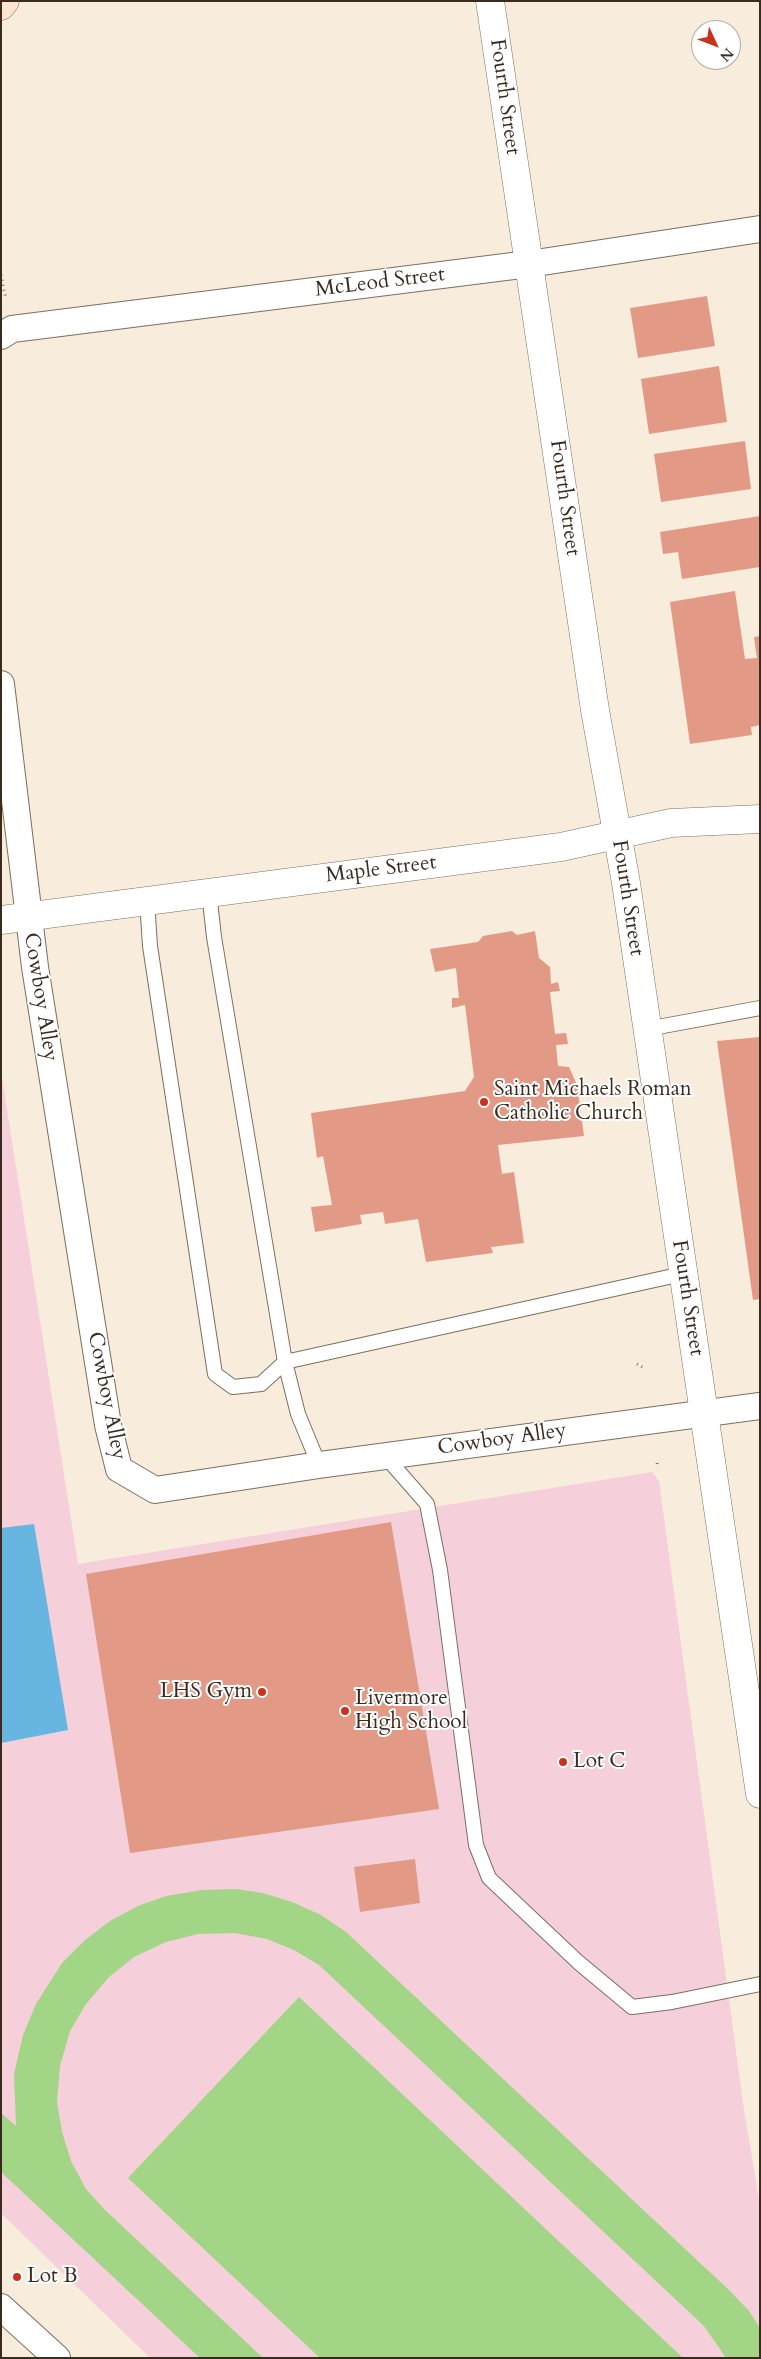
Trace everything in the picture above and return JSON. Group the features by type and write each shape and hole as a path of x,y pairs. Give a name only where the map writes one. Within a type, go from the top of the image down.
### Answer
{"main road":[{"path":"1,6 5,1"}],"street":[{"name":"Fourth Street","path":"490,1 594,700 647,1029 702,1414 713,1470 760,1794"},
{"name":"McLeod Street","path":"1,336 12,329 530,264 760,230"},
{"path":"1,684 28,916"},
{"name":"Maple Street","path":"1,920 561,847 671,823 760,819"},
{"name":"Cowboy Alley","path":"28,916 108,1425 119,1469 155,1490 319,1465 760,1406"},
{"path":"1,2307 57,2358"}],"lane":[{"path":"209,892 214,937 285,1362 298,1414 319,1465"},
{"path":"147,900 150,946 215,1374 233,1387 261,1384 285,1362 682,1274"},
{"path":"647,1029 760,1008"},
{"path":"385,1456 427,1504 440,1570 476,1845 490,1878 578,1962 632,2007 672,2002 760,1984"}],"path":[{"path":"638,1364 644,1368"},
{"path":"657,1463 658,1468"}],"shaded area":[{"name":"Livermore High School","path":"1,1071 78,1564 652,1472 659,1481 744,2110 760,2205 760,2358 150,2358 1,2213"}],"green space":[{"path":"236,1889 263,1893 292,1902 321,1915 346,1932 730,2291 749,2311 760,2328 760,2358 726,2358 704,2326 319,1965 294,1950 267,1939 235,1933 198,1934 166,1942 134,1957 109,1977 86,2004 70,2031 60,2066 57,2102 62,2132 71,2161 86,2189 104,2209 263,2358 200,2358 1,2172 1,2113 16,2126 14,2074 23,2035 36,2004 62,1963 84,1941 110,1921 138,1906 166,1896 202,1890"},
{"path":"299,1997 683,2358 320,2358 128,2178"}],"water":[{"path":"34,1524 68,1730 1,1743 1,1528"}],"building":[{"path":"707,296 715,346 638,358 630,308"},
{"path":"719,366 727,422 649,434 641,379"},
{"path":"745,441 751,489 661,502 654,454"},
{"path":"760,516 760,567 682,579 678,552 663,554 660,532"},
{"path":"735,591 745,659 757,658 754,637 760,636 760,725 751,727 752,735 690,744 670,602"},
{"name":"Saint Michaels Roman Catholic Church","path":"512,931 517,935 535,931 539,958 550,967 551,984 558,982 560,991 550,992 555,1034 566,1033 568,1044 556,1045 558,1066 569,1067 577,1085 584,1136 498,1145 502,1174 514,1172 524,1243 491,1247 493,1253 426,1262 418,1219 385,1224 383,1212 360,1215 362,1224 315,1232 311,1207 332,1205 323,1156 317,1158 311,1113 465,1091 474,1077 465,1005 452,1008 452,998 459,998 456,968 435,972 430,949 478,942 483,936"},
{"path":"760,1037 760,1299 753,1300 717,1041"},
{"name":"LHS Gym","path":"391,1522 439,1809 130,1853 86,1574"},
{"path":"415,1859 420,1903 360,1912 354,1867"}],"place":[{"name":"Saint Michaels Roman Catholic Church","path":"484,1102"},
{"name":"LHS Gym","path":"262,1692"},
{"name":"Livermore High School","path":"345,1711"},
{"name":"Lot C","path":"563,1762"},
{"name":"Lot B","path":"17,2277"}]}
